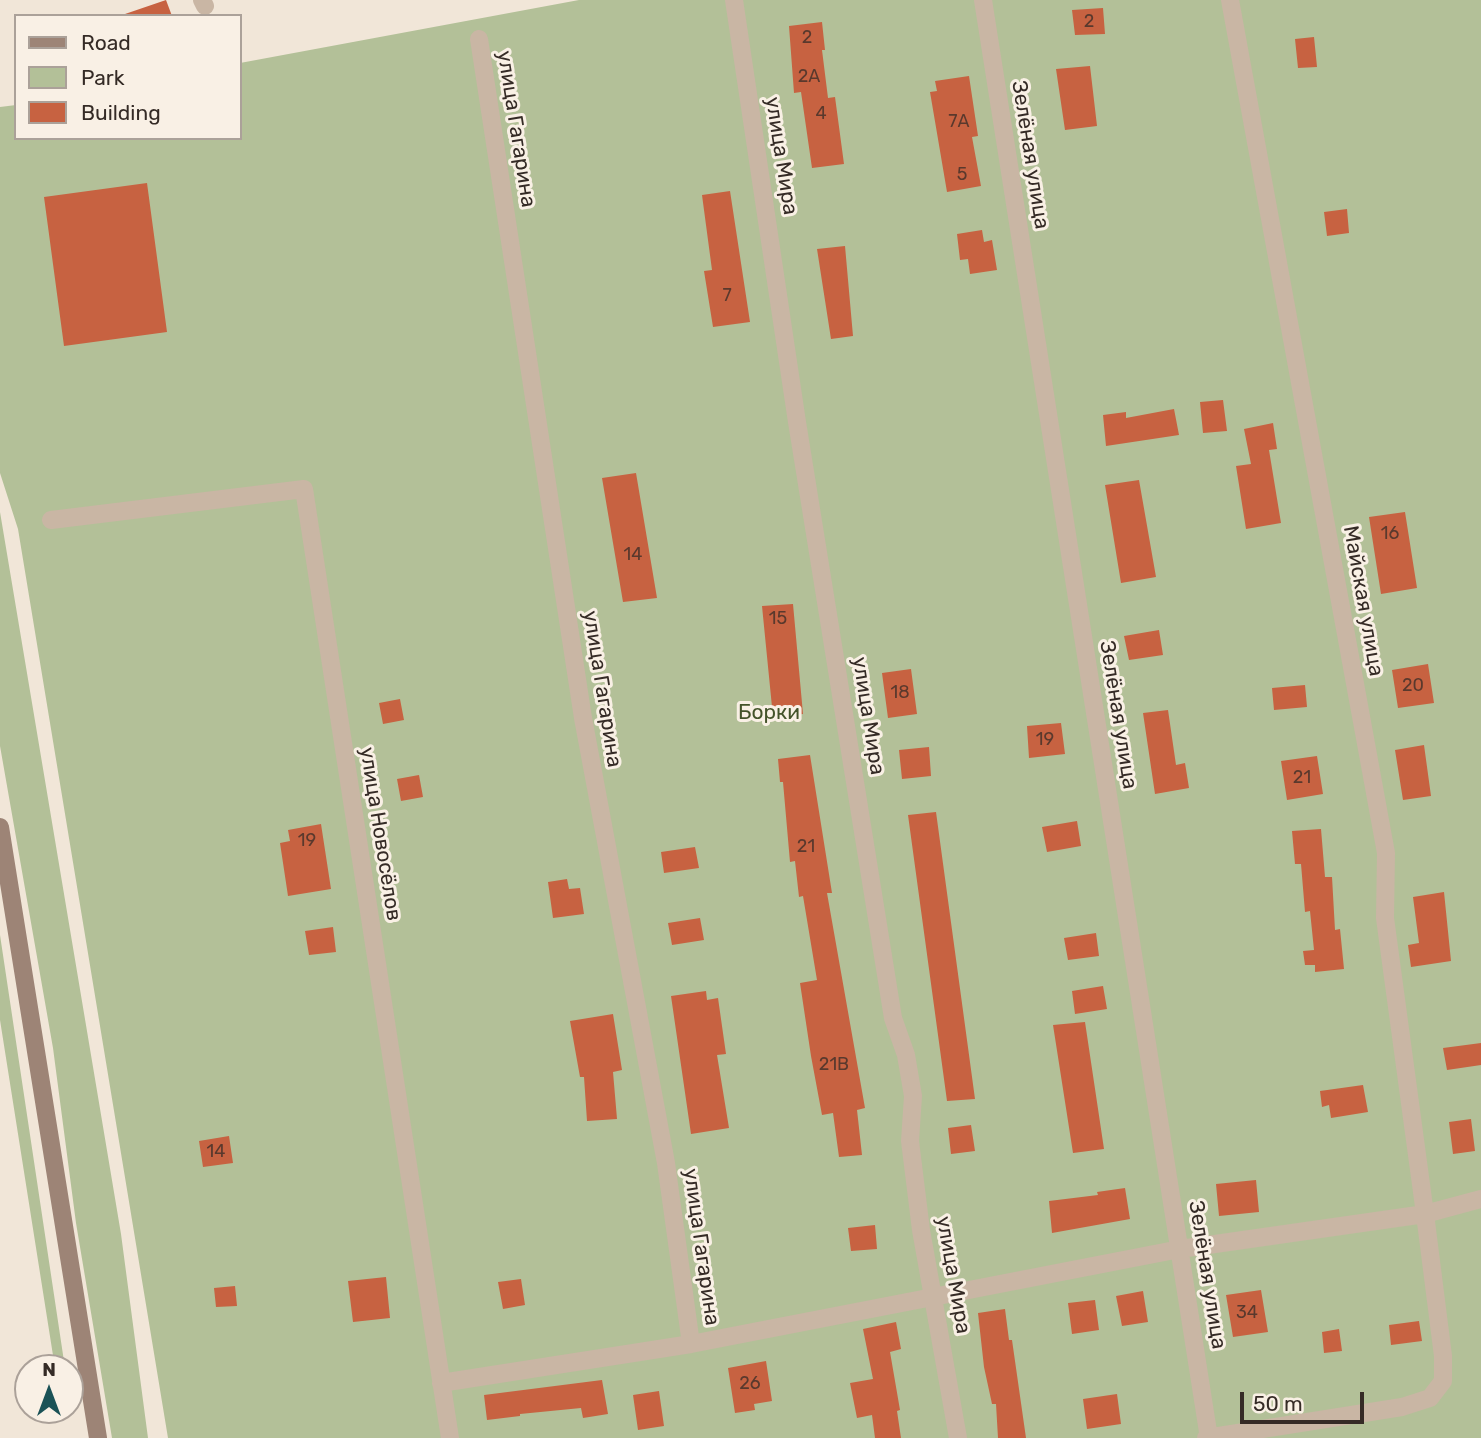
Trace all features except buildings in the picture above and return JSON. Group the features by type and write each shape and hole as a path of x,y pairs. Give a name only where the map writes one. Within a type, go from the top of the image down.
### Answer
{"street":[{"name":"улица Мира","path":"734,0 893,1018 906,1055 913,1096 910,1142 921,1230 958,1438"},
{"name":"Зелёная улица","path":"983,0 1208,1438"},
{"name":"Майская улица","path":"1208,1438 1402,1407 1430,1398 1443,1381 1443,1356 1426,1214 1385,918 1386,853 1230,0"},
{"name":"улица Гагарина","path":"479,38 583,718 666,1163 691,1344"},
{"name":"улица Новосёлов","path":"51,520 304,489 450,1438"},
{"path":"0,827 98,1438"},
{"path":"441,1383 691,1344 1180,1249 1426,1214 1481,1199"}],"green space":[{"name":"Борки","path":"579,0 1481,0 1481,1438 168,1438 18,529 0,473 0,107 14,105 14,140 242,140 242,63"},
{"path":"0,512 121,1234 148,1438 112,1438 76,1223 53,1048 0,746"},
{"path":"0,935 63,1354 53,1354 0,1020"}]}
